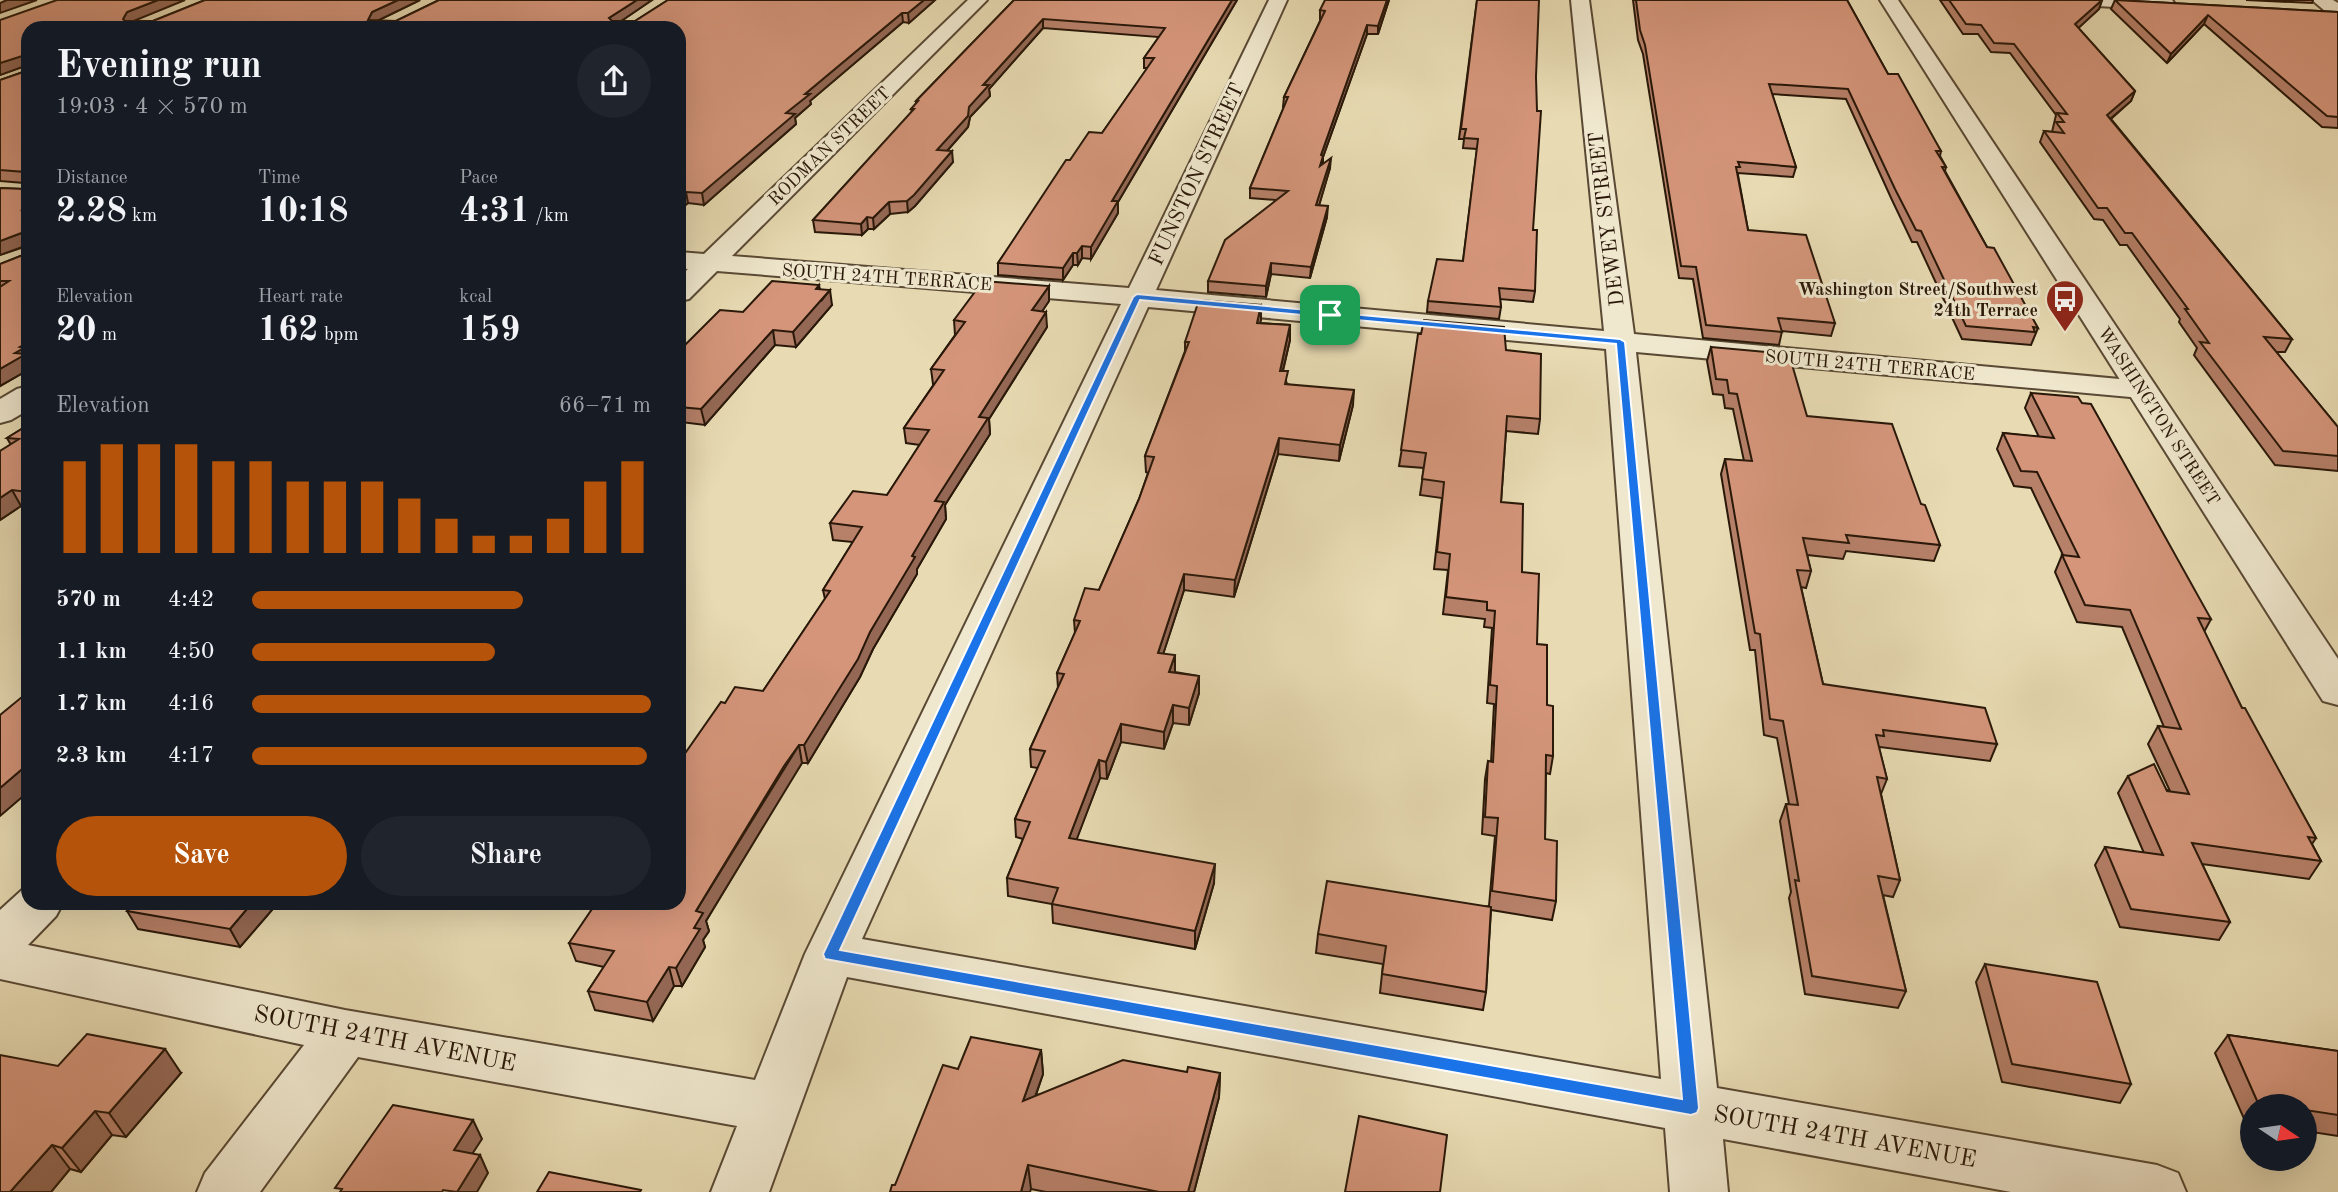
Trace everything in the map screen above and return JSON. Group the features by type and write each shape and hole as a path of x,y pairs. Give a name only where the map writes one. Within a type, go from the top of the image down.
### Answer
{"street":[{"name":"RODMAN STREET","path":"686,286 978,0"},
{"name":"FUNSTON STREET","path":"740,1192 830,954 1278,0"},
{"name":"DEWEY STREET","path":"1580,0 1620,342 1699,1192"},
{"name":"WASHINGTON STREET","path":"1889,0 2338,691"},
{"path":"2080,0 2189,6"},
{"path":"2316,6 2338,13"},
{"name":"SOUTH 24TH TERRACE","path":"686,261 1137,297 2141,389"},
{"path":"0,413 21,400"},
{"path":"0,941 32,910"},
{"name":"SOUTH 24TH AVENUE","path":"830,954 2157,1192"},
{"name":"SOUTH 24TH AVENUE","path":"0,958 345,1032 773,1108"},
{"path":"226,1192 345,1032"}],"building":[{"path":"57,0 158,0 127,12 123,19 125,21 21,21 21,56 0,63 0,20"},
{"path":"205,0 398,0 372,12 368,20 396,21 153,21"},
{"path":"439,0 637,0 609,18 612,21 396,21"},
{"path":"668,0 924,0 908,13 902,13 805,94 810,94 786,113 795,114 702,193 686,192 686,21 635,21"},
{"path":"1014,0 1232,0 1112,201 1118,201 1091,247 1082,246 1077,253 1073,253 1063,268 998,263 1066,160 1070,160 1089,132 1102,133 1154,58 1144,58 1165,28 1043,19 983,85 989,85 969,107 968,116 937,150 952,151 914,195 907,201 889,202 873,218 867,217 861,224 813,220 914,109 911,109 916,101"},
{"path":"1325,0 1387,0 1378,26 1367,25 1321,155 1320,166 1331,158 1316,205 1328,206 1311,267 1271,263 1266,286 1208,281 1225,240 1288,191 1250,188 1288,97 1284,97 1325,11 1320,10"},
{"path":"1477,0 1539,0 1536,77 1537,111 1541,111 1533,230 1537,230 1535,291 1499,288 1501,307 1428,301 1437,259 1463,261 1478,139 1464,138 1466,129 1461,129"},
{"path":"1636,0 1847,0 1888,74 1898,74 1941,151 1936,151 1946,167 1942,167 1987,247 1994,248 2038,328 2033,327 2035,332 1966,326 1921,231 1916,230 1895,189 1848,89 1769,84 1796,167 1738,162 1740,167 1736,167 1748,230 1806,235 1835,323 1778,318 1782,332 1706,325 1696,267 1681,266"},
{"path":"1949,0 2102,0 2075,24 2135,91 2107,115 2292,339 2264,337 2338,427 2338,456 2283,451 2200,342 2209,343 2185,309 2188,309 2132,233 2125,233 2107,208 2098,208 2044,131 2064,133 2056,122 2064,122 2057,113 2067,114 2014,44 1994,43 1981,25 1966,24"},
{"path":"2115,0 2338,12 2338,117 2327,116 2208,15 2171,54"},
{"path":"21,73 21,172 0,170 0,80"},
{"path":"0,188 21,189 21,233 0,241"},
{"path":"21,256 21,350 15,353 21,354 21,357 0,369 0,287 9,281 0,281 0,264"},
{"path":"772,281 819,285 816,289 830,290 793,332 773,330 701,409 686,408 686,344 720,310 743,312"},
{"path":"983,281 1049,286 1032,310 1046,312 979,417 988,418 935,501 944,502 912,556 915,557 870,632 858,659 804,745 799,745 784,766 696,911 703,913 694,928 700,929 676,968 669,967 647,1002 588,991 614,951 569,943 591,910 686,910 686,752 721,702 725,703 735,687 763,691 830,591 823,590 862,527 830,523 853,491 887,495 929,430 904,428 944,370 931,369 965,322 954,320"},
{"path":"1199,300 1261,305 1257,323 1290,325 1280,371 1288,371 1285,384 1354,390 1340,445 1279,438 1235,580 1184,574 1158,653 1175,655 1169,672 1199,676 1189,708 1173,705 1164,732 1121,724 1106,762 1099,760 1069,838 1215,864 1195,931 1052,904 1058,888 1007,878 1030,822 1015,819 1045,751 1030,749 1064,674 1057,673 1080,621 1074,620 1085,588 1099,590 1139,499 1154,457 1145,456 1189,342 1185,342"},
{"path":"1424,320 1504,327 1506,350 1541,354 1540,419 1507,416 1501,502 1523,504 1522,572 1539,574 1537,644 1547,645 1547,705 1553,706 1553,756 1546,755 1545,839 1557,841 1556,901 1492,891 1498,818 1485,817 1488,761 1493,762 1497,686 1490,685 1495,611 1487,610 1487,602 1446,597 1450,554 1437,552 1444,482 1422,479 1426,453 1401,450 1418,334 1421,334"},
{"path":"1711,347 1789,354 1807,416 1892,424 1921,504 1925,505 1940,545 1846,535 1849,543 1803,538 1811,571 1797,570 1823,684 1985,708 1997,744 1883,730 1884,736 1876,735 1887,779 1877,777 1900,880 1878,876 1906,991 1812,976 1795,880 1799,881 1786,804 1798,805 1783,721 1770,719 1760,634 1755,633 1725,459 1752,461 1737,394 1729,393 1727,380 1716,379"},
{"path":"2031,393 2078,397 2082,403 2091,404 2211,619 2198,618 2242,708 2245,708 2316,838 2308,837 2321,861 2192,843 2230,922 2131,909 2105,847 2163,855 2128,776 2154,764 2167,791 2189,794 2158,726 2181,729 2130,610 2085,605 2062,555 2079,557 2037,472 2021,471 2003,433 2054,438"},
{"path":"21,429 21,491 12,490 0,498 0,451 19,439 7,438"},
{"path":"21,698 21,770 0,788 0,715"},
{"path":"1327,881 1491,907 1486,992 1382,974 1386,946 1318,934"},
{"path":"128,910 246,910 230,929"},
{"path":"1985,964 2097,982 2131,1084 2012,1064"},
{"path":"87,1034 165,1049 109,1113 95,1111 62,1148 52,1145 10,1192 0,1192 0,1055 58,1066"},
{"path":"2228,1035 2338,1051 2338,1115 2317,1112 2317,1094 2254,1094"},
{"path":"971,1037 1041,1050 1023,1101 1123,1060 1187,1072 1188,1067 1220,1073 1188,1192 1159,1192 1028,1165 1021,1192 890,1192 943,1065 958,1069"},
{"path":"393,1105 473,1120 454,1150 480,1155 457,1192 340,1192 342,1189 335,1188"},
{"path":"1359,1116 1447,1135 1440,1192 1345,1192"},
{"path":"549,1172 641,1190 537,1192"}],"place":[{"name":"Washington Street/Southwest 24th Terrace","path":"2065,333"}],"route":[{"path":"1137,297 1330,315 1620,342 1691,1108 830,954 1137,297"}]}
